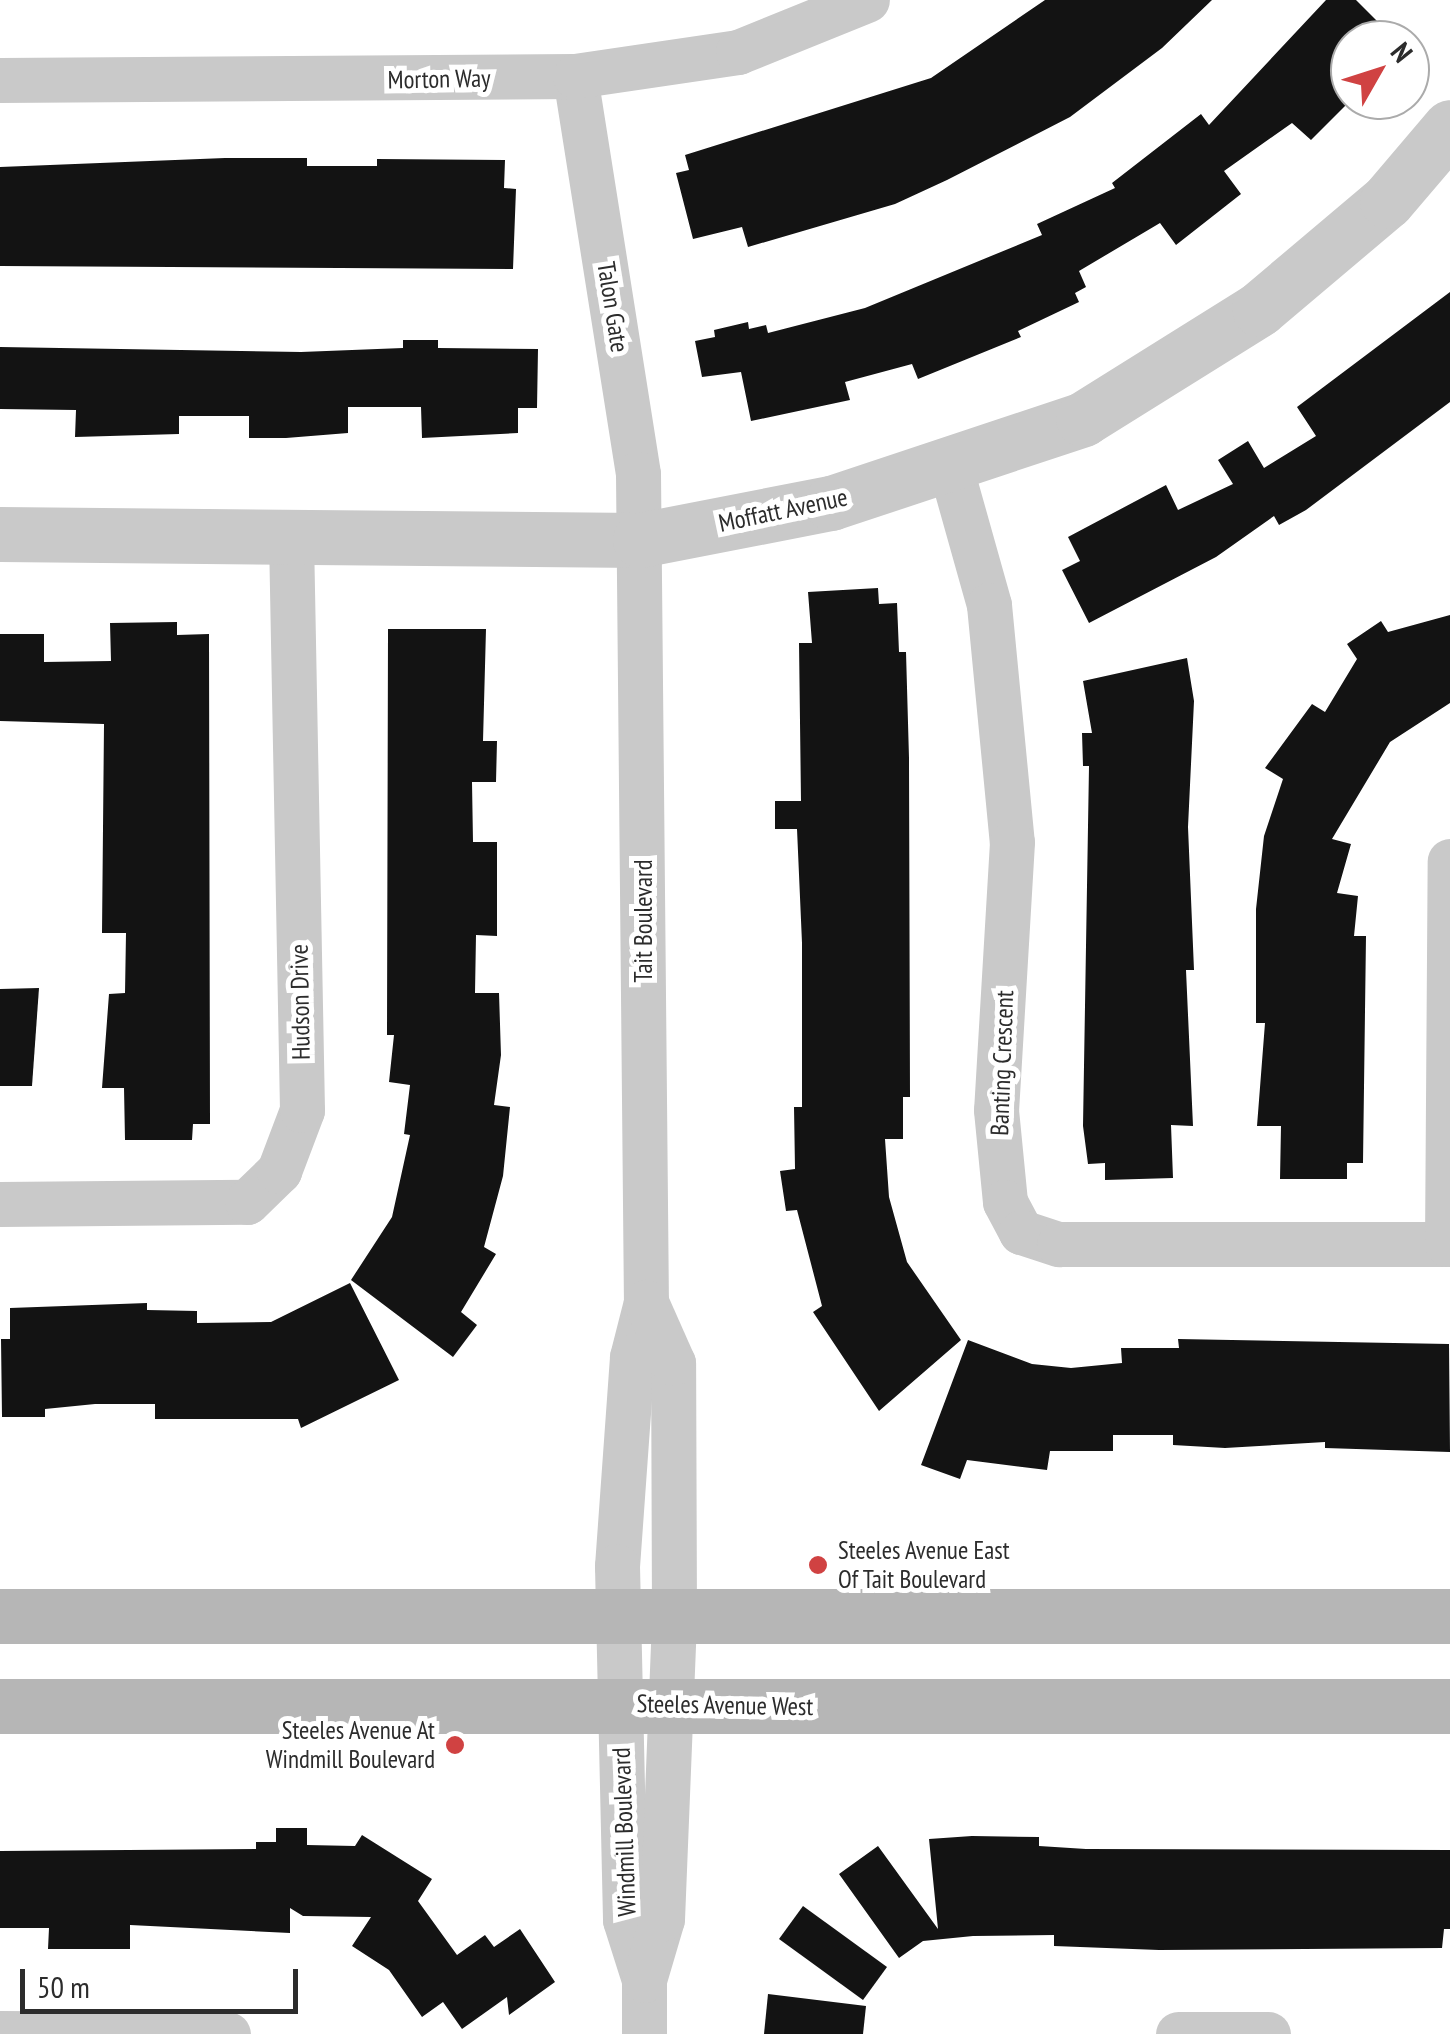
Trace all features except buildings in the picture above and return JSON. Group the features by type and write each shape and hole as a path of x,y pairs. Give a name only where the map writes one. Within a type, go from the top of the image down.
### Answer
{"main road":[{"path":"0,1616 618,1618 674,1631 1450,1616"},
{"name":"Steeles Avenue West","path":"0,1706 1450,1706"}],"street":[{"name":"Morton Way","path":"0,80 575,76 738,52 867,0"},
{"name":"Talon Gate","path":"575,76 636,444 640,540"},
{"name":"Moffatt Avenue","path":"0,534 640,540 831,503 1083,418 1258,309 1387,201 1450,128"},
{"name":"Banting Crescent","path":"950,466 989,606 1012,842 996,1110 1004,1202 1021,1232 1059,1244 1449,1244"},
{"name":"Hudson Drive","path":"0,1204 247,1202 279,1170 302,1110 291,538"},
{"name":"Tait Boulevard","path":"617,1561 632,1357 646,1302 640,540"},
{"path":"1449,1244 1450,861"},
{"name":"Tait Boulevard","path":"646,1302 673,1363 674,1631"},
{"name":"Windmill Boulevard","path":"617,1561 618,1618 646,1705"},
{"name":"Windmill Boulevard","path":"644,2034 644,1980 624,1920 646,1705 674,1631"},
{"path":"0,2032 228,2034"},
{"path":"1178,2034 1268,2034"}],"place":[{"name":"Steeles Avenue East Of Tait Boulevard","path":"818,1565"},
{"name":"Steeles Avenue At Windmill Boulevard","path":"455,1745"}]}
